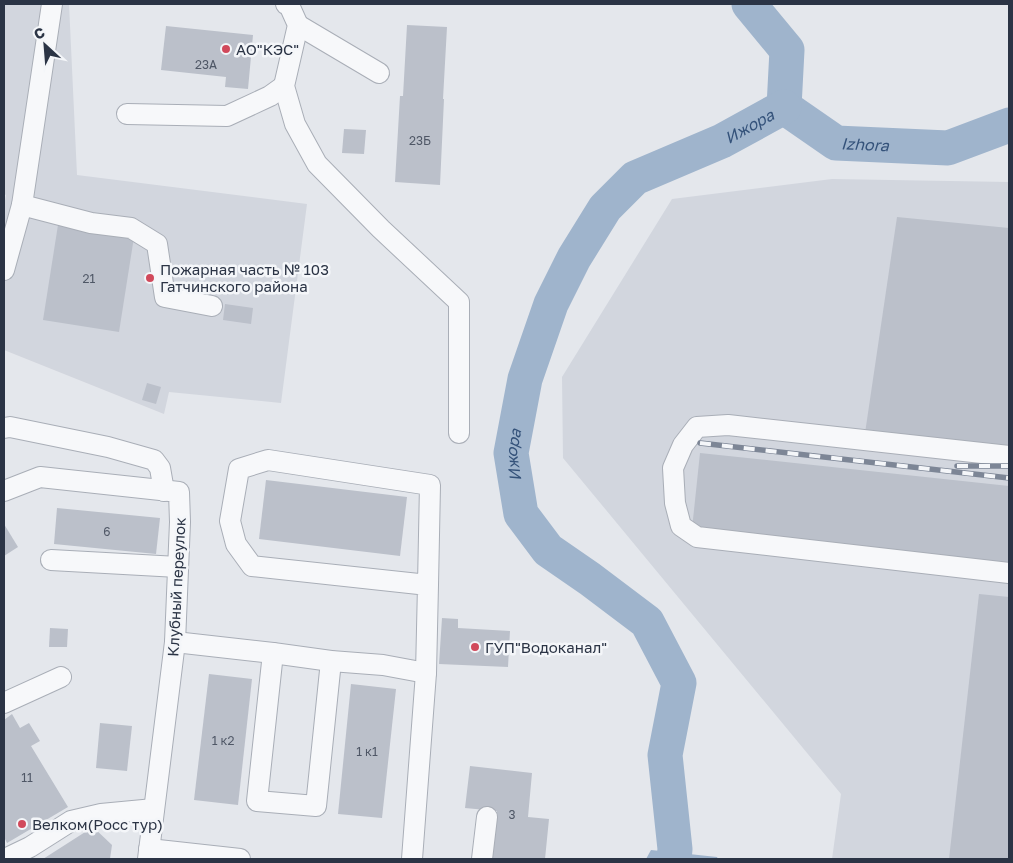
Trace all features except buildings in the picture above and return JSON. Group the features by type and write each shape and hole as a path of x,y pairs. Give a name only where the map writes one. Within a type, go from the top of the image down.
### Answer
{"street":[{"path":"4,270 22,205 52,4"},
{"path":"286,4 289,5 298,25 379,73"},
{"path":"298,25 284,86 295,124 317,164 381,229 459,302 459,433"},
{"path":"127,114 227,116 270,96 284,86"},
{"path":"22,205 91,223 131,228 157,244 165,297 212,306"},
{"path":"1009,456 728,425 697,427 683,445 673,468 674,503 681,526 697,537 1009,573"},
{"path":"4,428 10,426 108,446 154,460 160,468 164,491 40,477 4,491"},
{"path":"412,859 426,673 428,584 430,485 268,460 239,469 230,521 236,544 252,566 428,584"},
{"name":"Клубный переулок","path":"148,854 175,642 180,522 178,492 164,491"},
{"path":"51,560 178,568"},
{"path":"175,642 331,661 384,665 426,673"},
{"path":"273,653 257,801 316,806 331,661"},
{"path":"4,703 61,677"},
{"path":"5,859 30,847 71,821 101,814 154,809"},
{"path":"482,859 487,817"},
{"path":"148,854 240,859"}],"shaded area":[{"name":"Пожарная часть № 103 Гатчинского района","path":"4,4 69,4 77,175 307,204 281,403 169,392 164,414 4,350 4,206 6,195 4,194"},
{"path":"832,179 1009,182 1009,859 832,859 841,794 563,458 562,377 672,199"}],"water":[{"path":"651,850 717,857 718,859 646,859"}],"waterway":[{"name":"Izhora","path":"749,4 787,50 784,107 836,143 948,148 1009,125"},
{"name":"Ижора","path":"674,859 675,849 665,755 679,683 647,622 548,550 521,514 511,453 525,379 551,304 574,258 605,208 635,178 722,141 784,107"}],"railway":[{"path":"700,443 1009,478"},
{"path":"957,466 1009,466"}],"place":[{"name":"АО\"КЭС\"","path":"226,49"},
{"name":"Пожарная часть № 103 Гатчинского района","path":"150,278"},
{"name":"ГУП\"Водоканал\"","path":"475,647"},
{"name":"Велком(Росс тур)","path":"22,824"}]}
